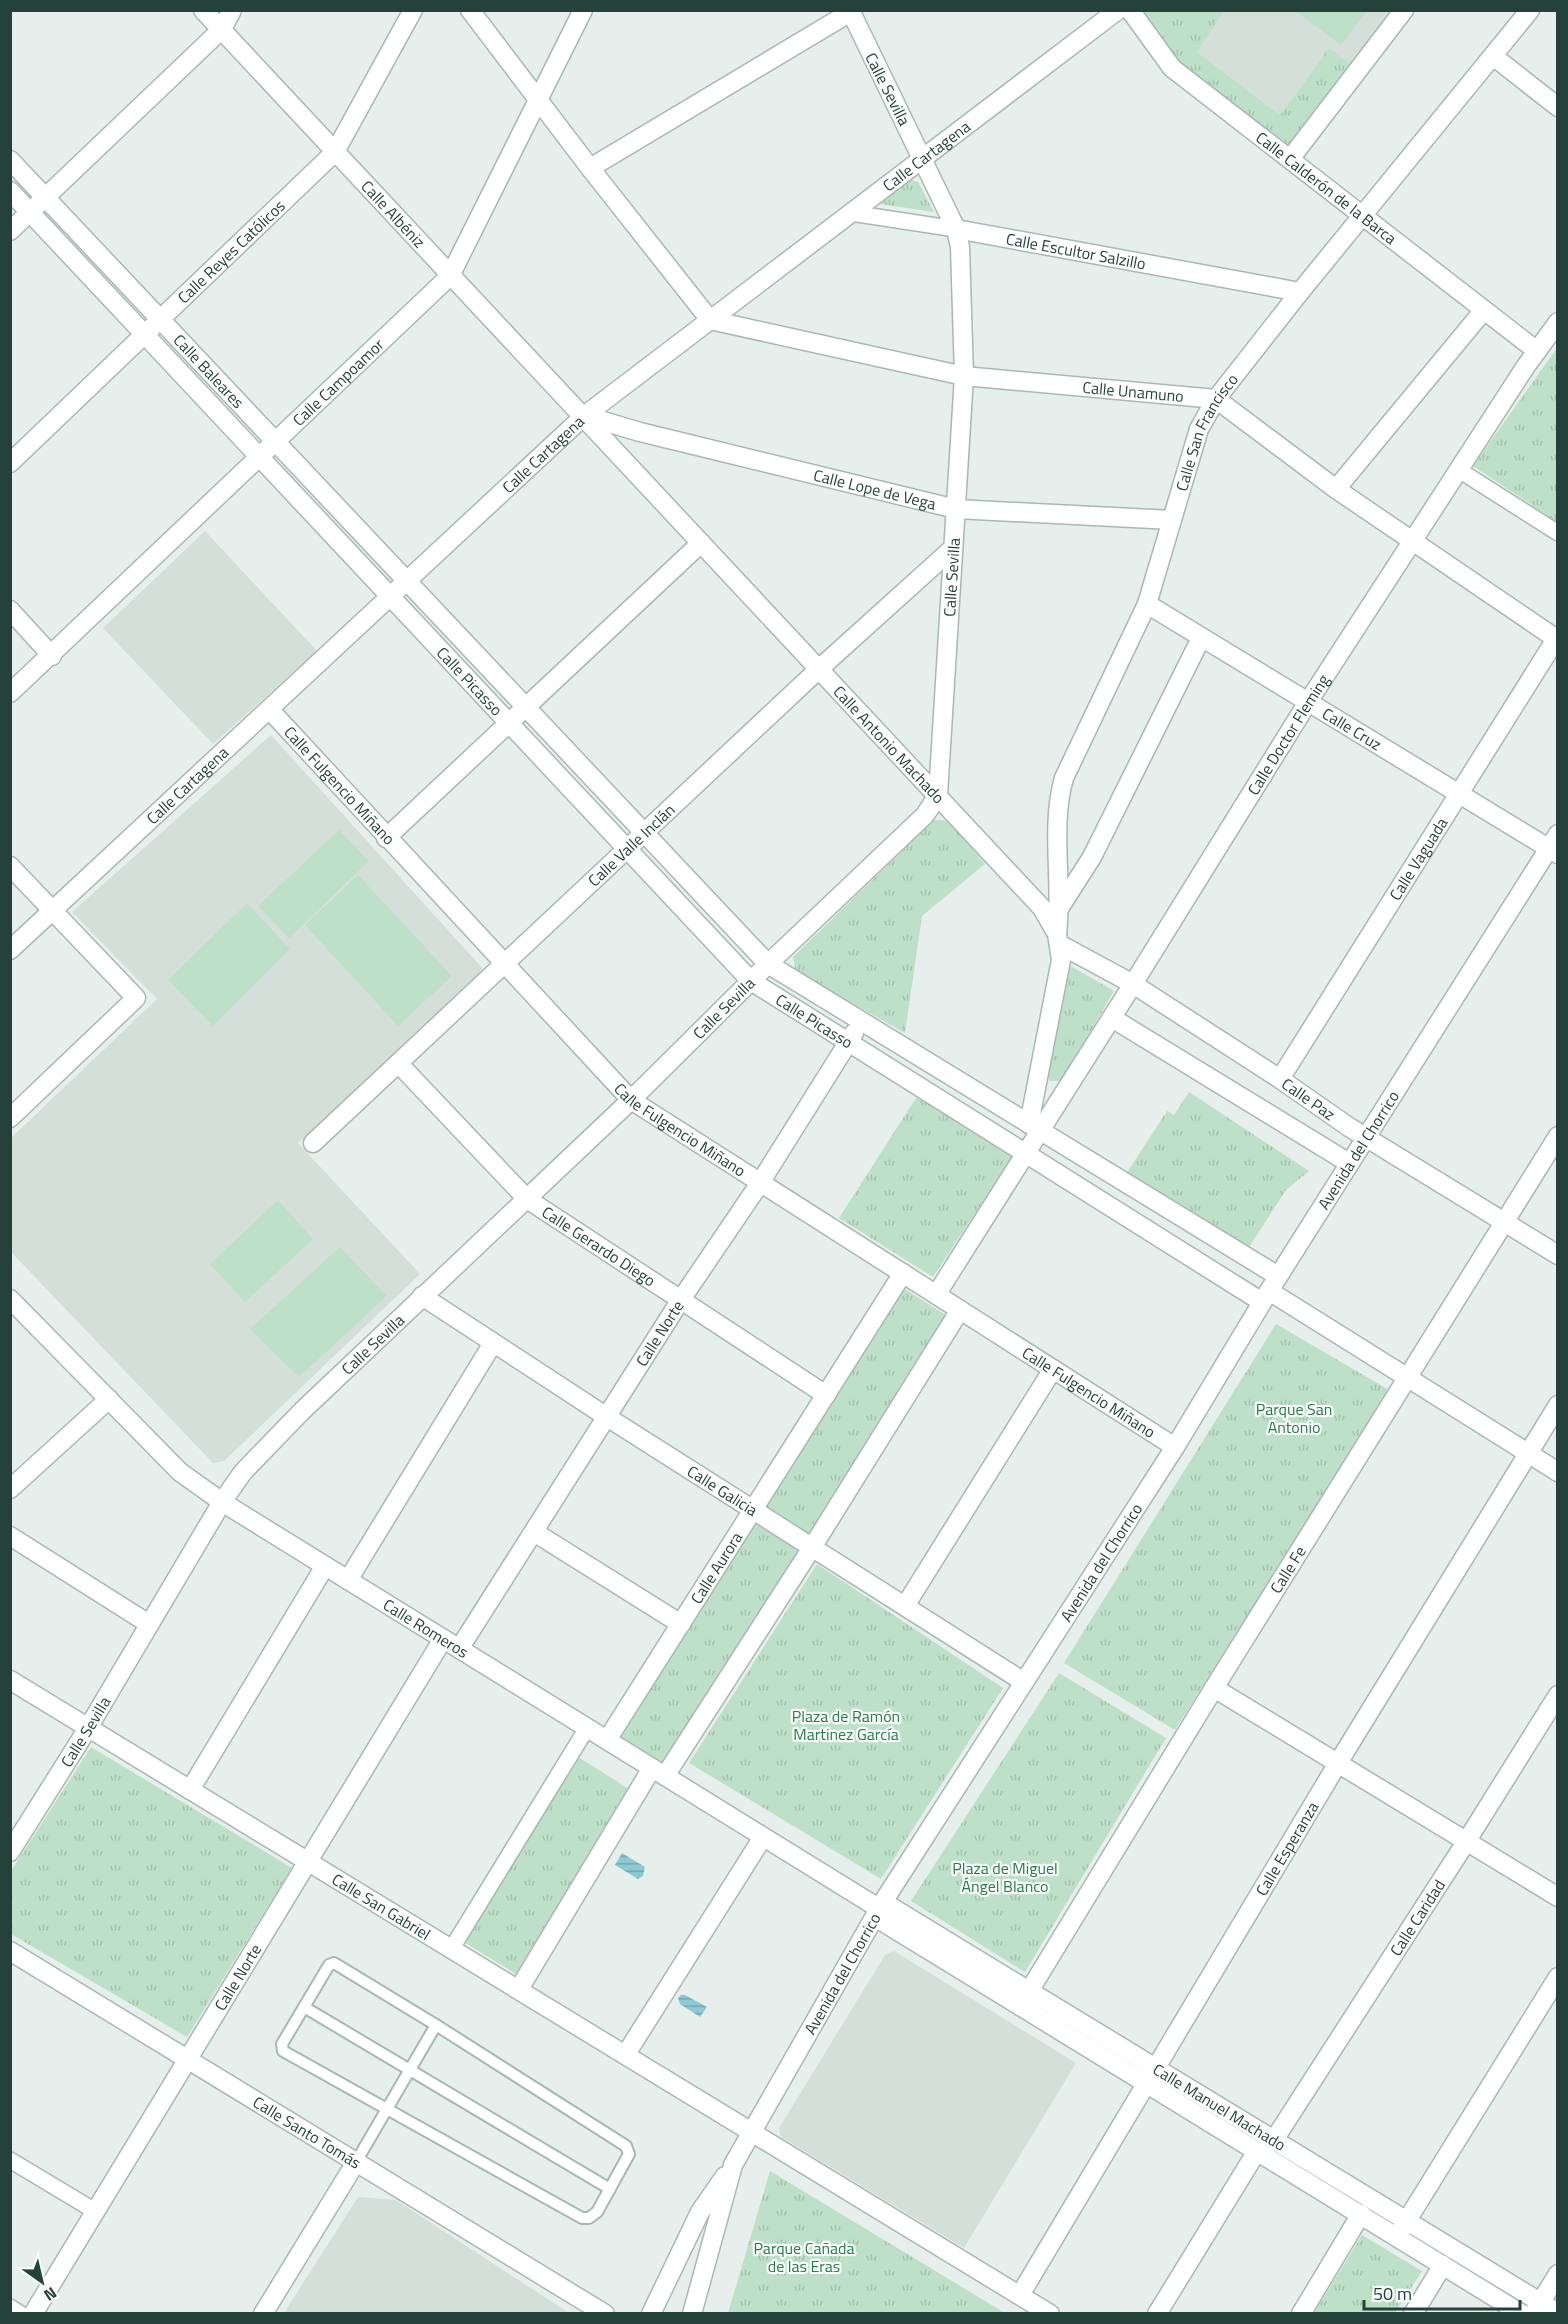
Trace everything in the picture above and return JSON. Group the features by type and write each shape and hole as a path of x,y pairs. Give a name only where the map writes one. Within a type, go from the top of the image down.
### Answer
{"street":[{"name":"Calle Albéniz","path":"203,10 450,276 584,416"},
{"path":"10,231 222,29 232,10"},
{"name":"Calle Reyes Católicos","path":"10,463 335,152 412,10"},
{"path":"470,10 590,168 710,320"},
{"name":"Calle Campoamor","path":"10,693 52,656 450,276 583,10"},
{"name":"Calle Cartagena","path":"10,950 584,416 1118,10"},
{"name":"Calle Calderón de la Barca","path":"1130,10 1172,68 1537,351"},
{"path":"1290,159 1404,10"},
{"name":"Calle San Francisco","path":"1058,939 1060,907 1058,800 1064,778 1146,604 1199,429 1216,399 1300,292 1530,10"},
{"path":"590,168 850,12"},
{"name":"Calle Sevilla","path":"10,1852 88,1728 222,1502 243,1472 302,1410 631,1100 768,964 925,815 938,795 964,376 962,266 956,229 850,12"},
{"path":"1493,56 1557,107"},
{"name":"Calle Baleares","path":"10,160 407,581"},
{"name":"Calle Baleares","path":"10,191 390,596"},
{"name":"Calle Escultor Salzillo","path":"851,213 956,229 1300,292"},
{"path":"1336,489 1484,310"},
{"name":"Calle Unamuno","path":"710,320 964,376 1216,399"},
{"name":"Calle Doctor Fleming","path":"1026,1153 1035,1127 1112,1018 1308,702 1557,322"},
{"path":"1216,399 1336,489 1557,639"},
{"name":"Calle Lope de Vega","path":"584,416 639,432 956,509 1172,520"},
{"name":"Calle Antonio Machado","path":"584,416 1042,908 1058,939"},
{"path":"622,458 639,432"},
{"path":"1459,470 1557,533"},
{"path":"386,838 701,543"},
{"name":"Calle Valle Inclán","path":"313,1143 820,668 952,548"},
{"name":"Calle Picasso","path":"407,581 768,964 1035,1127 1270,1290"},
{"name":"Calle Picasso","path":"390,596 751,981 1026,1153 1270,1290"},
{"name":"Calle Cruz","path":"1146,604 1458,794 1554,845"},
{"path":"10,610 52,656"},
{"path":"1060,907 1092,857 1201,638"},
{"name":"Calle Vaguada","path":"1280,1079 1557,639"},
{"name":"Calle Fulgencio Miñano","path":"269,710 631,1100 1175,1447"},
{"name":"Avenida del Chorrico","path":"692,2313 733,2165 880,1909 1175,1447 1349,1163 1554,845"},
{"path":"10,866 136,998 10,1118"},
{"path":"1035,1127 1061,960 1058,939"},
{"name":"Calle Paz","path":"1058,939 1133,984 1366,1137 1557,1255"},
{"name":"Calle Paz","path":"1112,1018 1349,1163"},
{"name":"Calle Norte","path":"459,1649 680,1300 760,1183 862,1022"},
{"name":"Calle Gerardo Diego","path":"399,1064 527,1199 826,1395"},
{"name":"Calle Fe","path":"1025,1998 1214,1688 1557,1136"},
{"path":"936,1295 1026,1153"},
{"name":"Calle Aurora","path":"608,1740 903,1273"},
{"path":"1270,1290 1557,1472"},
{"name":"Calle Galicia","path":"422,1296 607,1417 1024,1682"},
{"name":"Calle Romeros","path":"10,1299 180,1472 222,1502 880,1909"},
{"path":"519,1989 658,1772 813,1546 960,1310"},
{"path":"348,1580 493,1343"},
{"path":"905,1606 1053,1369"},
{"path":"10,1489 108,1399"},
{"name":"Calle Esperanza","path":"1020,2295 1338,1763 1557,1405"},
{"path":"534,1532 681,1624"},
{"path":"10,1536 149,1624"},
{"path":"190,1790 325,1566"},
{"name":"Calle Norte","path":"33,2313 443,1639"},
{"name":"Calle San Gabriel","path":"10,1680 1050,2313"},
{"path":"1214,1688 1557,1898"},
{"name":"Calle Caridad","path":"1274,2140 1466,1842 1557,1695"},
{"path":"452,1948 587,1728"},
{"path":"626,2054 763,1837"},
{"name":"Calle Manuel Machado","path":"880,1909 1150,2075 1257,2151 1360,2214 1401,2228 1443,2265 1522,2313"},
{"name":"Calle Santo Tomás","path":"10,1951 605,2313"},
{"path":"1401,2228 1557,1977"},
{"name":"Calle Manuel Machado","path":"1150,2075 1274,2140 1401,2228 1537,2308 1557,2313"},
{"path":"1157,2313 1257,2151 1274,2140"},
{"path":"10,2160 95,2211"},
{"path":"263,2313 356,2162"},
{"path":"651,2313 700,2212 733,2165"},
{"path":"1301,2313 1360,2214"},
{"path":"1413,2313 1443,2265"},
{"path":"1537,2308 1557,2274"},
{"path":"10,2307 21,2313"}],"lane":[{"path":"334,1963 436,2025 626,2146 629,2154 597,2212 589,2218 582,2218 283,2051 282,2044 329,1965 334,1963"},
{"path":"304,2007 610,2189"},
{"path":"356,2162 436,2025"}],"shaded area":[{"path":"1224,11 1391,11 1350,64 1329,48 1280,115 1196,52"},
{"path":"205,531 317,651 213,744 103,628"},
{"path":"271,735 484,970 298,1143 420,1274 224,1461 213,1463 11,1252 11,1138 157,999 72,912"},
{"path":"894,1951 1076,2063 964,2248 781,2137 779,2128 885,1955"},
{"path":"358,2197 396,2200 569,2313 284,2313"}],"green space":[{"path":"1141,11 1224,11 1197,52 1280,115 1329,48 1350,64 1286,149 1179,63"},
{"path":"1295,11 1367,11 1341,45"},
{"path":"911,180 918,182 934,212 880,204"},
{"path":"1557,348 1557,522 1473,466"},
{"path":"934,820 949,821 985,864 922,916 905,1033 796,972 793,957"},
{"path":"339,830 369,861 289,938 258,906"},
{"path":"358,875 452,976 398,1026 305,925"},
{"path":"247,903 290,949 213,1026 168,980"},
{"path":"1069,965 1114,991 1062,1081 1050,1081 1046,1069"},
{"path":"1189,1092 1309,1171 1286,1190 1248,1249 1126,1174 1167,1111 1174,1115"},
{"path":"918,1095 1013,1156 933,1277 839,1218"},
{"path":"278,1200 313,1239 245,1302 210,1264"},
{"path":"340,1247 387,1296 299,1377 250,1329"},
{"path":"903,1288 949,1317 809,1537 763,1507"},
{"name":"Parque San Antonio","path":"1276,1324 1389,1390 1175,1730 1064,1663"},
{"path":"756,1524 799,1550 664,1764 618,1736"},
{"name":"Plaza de Ramón Martinez García","path":"817,1564 1003,1688 881,1879 689,1763"},
{"name":"Plaza de Miguel Ángel Blanco","path":"1059,1673 1166,1738 1025,1972 911,1901"},
{"path":"91,1747 292,1868 187,2037 11,1934 11,1871"},
{"path":"575,1755 629,1789 516,1974 462,1941"},
{"name":"Parque Cañada de las Eras","path":"770,2171 1005,2313 728,2313"},
{"path":"1362,2235 1422,2271 1395,2313 1314,2313"}],"water":[{"path":"622,1853 645,1867 643,1876 638,1879 615,1865"},
{"path":"681,1995 707,2007 700,2017 680,2004 678,1998"}]}
